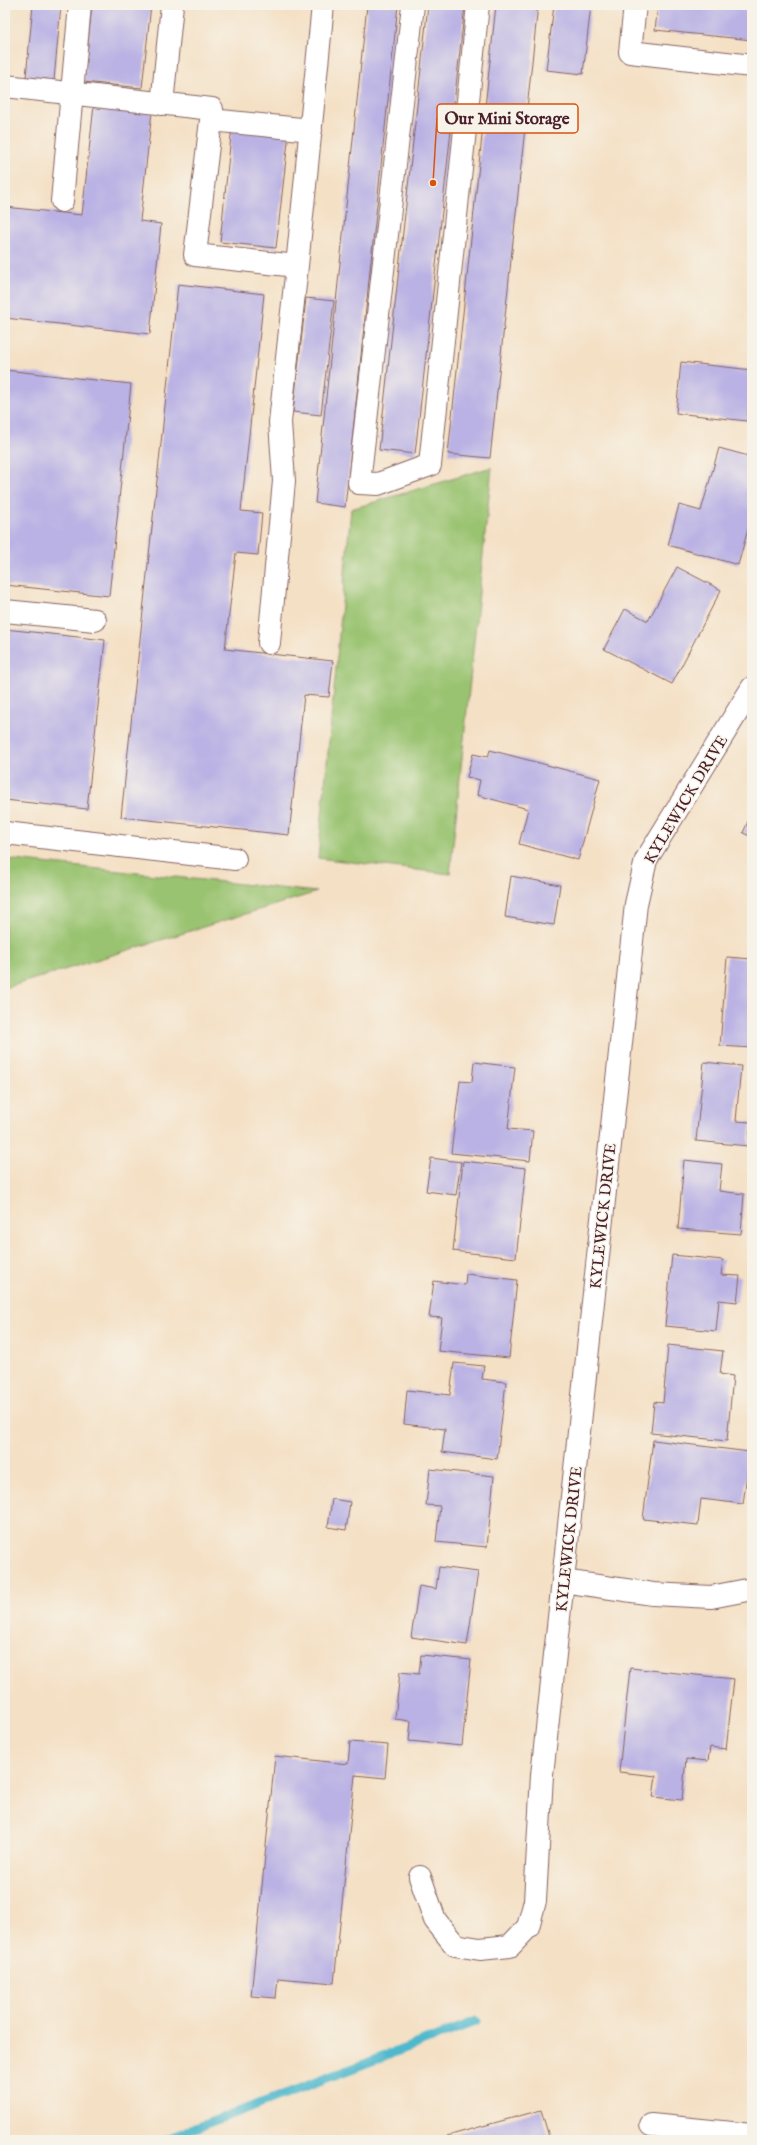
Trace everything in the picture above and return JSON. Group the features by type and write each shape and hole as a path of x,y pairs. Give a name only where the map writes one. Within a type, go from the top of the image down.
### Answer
{"street":[{"path":"62,202 80,5"},
{"path":"162,104 172,5"},
{"path":"269,643 284,481 280,422 323,5"},
{"path":"413,5 358,483 378,484 430,465 478,5"},
{"path":"635,5 630,52 752,66"},
{"path":"5,86 212,109 195,255 297,266"},
{"path":"211,120 311,130"},
{"path":"5,611 96,620"},
{"name":"KYLEWICK DRIVE","path":"420,1877 435,1920 455,1945 480,1949 510,1946 528,1927 535,1901 542,1775 636,904 646,860 752,688"},
{"path":"5,833 235,859"},
{"path":"563,1581 652,1594 711,1597 752,1589"},
{"path":"651,2125 752,2135"}],"green space":[{"path":"492,467 450,874 318,858 351,509"},
{"path":"5,859 317,892 5,988"}],"building":[{"path":"33,5 61,5 54,80 26,77"},
{"path":"92,5 151,5 142,88 84,82"},
{"path":"367,5 398,5 345,507 315,503"},
{"path":"428,5 465,5 415,454 379,450"},
{"path":"496,5 538,5 490,458 448,454"},
{"path":"554,5 591,5 583,74 546,70"},
{"path":"658,5 752,5 752,40 655,30"},
{"path":"94,105 152,111 140,221 161,224 150,334 5,318 5,207 82,215"},
{"path":"232,126 289,132 276,248 220,242"},
{"path":"178,284 264,294 241,511 262,513 258,555 236,553 225,649 333,661 329,697 304,695 289,835 121,817"},
{"path":"306,298 334,301 321,415 293,412"},
{"path":"681,362 752,370 747,421 676,413"},
{"path":"5,370 131,384 109,596 5,585"},
{"path":"719,448 752,457 752,515 738,565 668,545 679,505 701,511"},
{"path":"677,567 721,590 672,684 604,649 625,609 648,621"},
{"path":"5,629 105,640 87,809 5,800"},
{"path":"490,750 600,779 578,860 519,844 528,809 477,795 480,780 467,777 473,754 488,757"},
{"path":"752,812 752,837 743,833"},
{"path":"511,876 560,885 554,925 505,917"},
{"path":"727,957 752,959 752,1048 720,1046"},
{"path":"474,1062 515,1067 508,1129 533,1131 530,1161 451,1153 460,1081 472,1082"},
{"path":"704,1062 741,1066 736,1121 751,1122 748,1146 696,1141"},
{"path":"431,1158 461,1162 456,1195 426,1191"},
{"path":"684,1160 722,1164 719,1191 744,1194 741,1234 678,1229"},
{"path":"463,1161 526,1168 516,1258 453,1251"},
{"path":"672,1255 723,1260 721,1275 740,1276 737,1302 719,1300 716,1331 665,1326"},
{"path":"466,1274 517,1280 509,1358 438,1351 442,1318 429,1317 434,1281 465,1285"},
{"path":"668,1345 723,1351 720,1374 733,1376 727,1441 651,1433 654,1402 663,1403"},
{"path":"454,1363 484,1366 482,1379 506,1382 497,1459 442,1452 445,1429 404,1424 407,1390 450,1395"},
{"path":"653,1440 750,1452 743,1504 701,1499 698,1525 643,1519"},
{"path":"430,1469 494,1476 487,1547 436,1542 440,1506 426,1505"},
{"path":"332,1499 350,1502 346,1530 328,1527"},
{"path":"439,1567 478,1572 467,1645 411,1637 419,1586 436,1589"},
{"path":"421,1655 471,1660 462,1746 409,1741 411,1721 395,1719 400,1672 419,1674"},
{"path":"630,1668 734,1679 726,1749 710,1747 708,1761 686,1759 682,1800 653,1797 656,1776 619,1772"},
{"path":"350,1742 388,1745 385,1778 355,1775 334,1983 278,1978 276,1998 251,1996 275,1756 348,1764"},
{"path":"541,2110 550,2140 448,2140 447,2136"}],"waterway":[{"path":"164,2140 477,2021"}],"place":[{"name":"Our Mini Storage","path":"433,183"}]}
